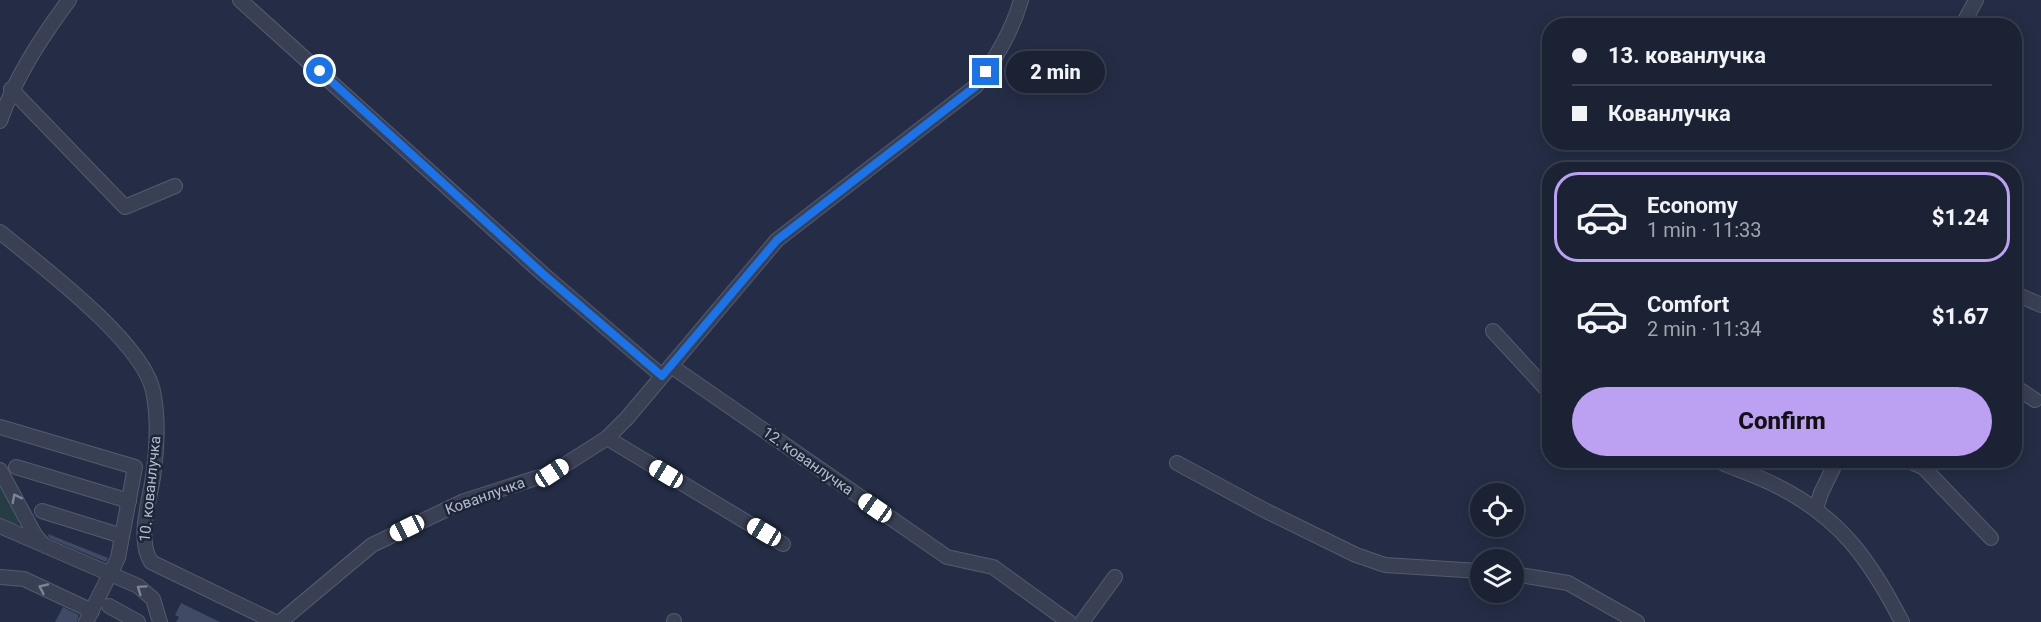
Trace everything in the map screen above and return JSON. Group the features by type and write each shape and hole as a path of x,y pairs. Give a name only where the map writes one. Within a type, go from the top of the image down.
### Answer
{"street":[{"path":"0,121 11,89 43,35 69,0"},
{"name":"12. кованлучка","path":"240,0 543,274 667,371 947,557 993,567 1069,622"},
{"name":"Кованлучка","path":"280,622 372,545 464,501 552,473 607,438 627,418 777,240 976,86 996,57 1015,21 1021,0"},
{"path":"1966,18 1976,0"},
{"path":"11,89 126,207 175,186"},
{"name":"10. кованлучка","path":"0,232 84,302 109,327 134,353 153,389 157,443 146,516 144,551 151,561 275,622"},
{"path":"2022,297 2041,305"},
{"path":"1493,331 1542,384"},
{"path":"2022,391 2035,400"},
{"path":"0,427 135,467 118,558 108,572 89,616 24,579 0,577"},
{"path":"607,438 783,544"},
{"path":"1177,463 1266,511 1356,555 1385,566 1470,570"},
{"path":"16,467 129,501"},
{"path":"1734,468 1775,485 1816,509 1848,537 1863,554 1902,622"},
{"path":"1816,509 1824,484 1833,468"},
{"path":"1924,468 1991,538"},
{"path":"1,471 30,526 44,545"},
{"path":"42,511 122,536"},
{"path":"0,526 108,572 147,592 157,609 160,622"},
{"path":"1524,576 1568,583 1637,622"},
{"path":"1082,622 1115,577"},
{"path":"109,606 138,622"}],"shaded area":[{"path":"0,481 21,520 17,525 0,519"}],"building":[{"path":"48,534 108,558 106,562 49,538"},
{"path":"181,603 220,622 176,622 179,617 175,615"},
{"path":"63,607 79,615 77,622 55,622"}],"route":[{"path":"320,71 543,274 662,376 777,240 976,86 986,72"}]}
